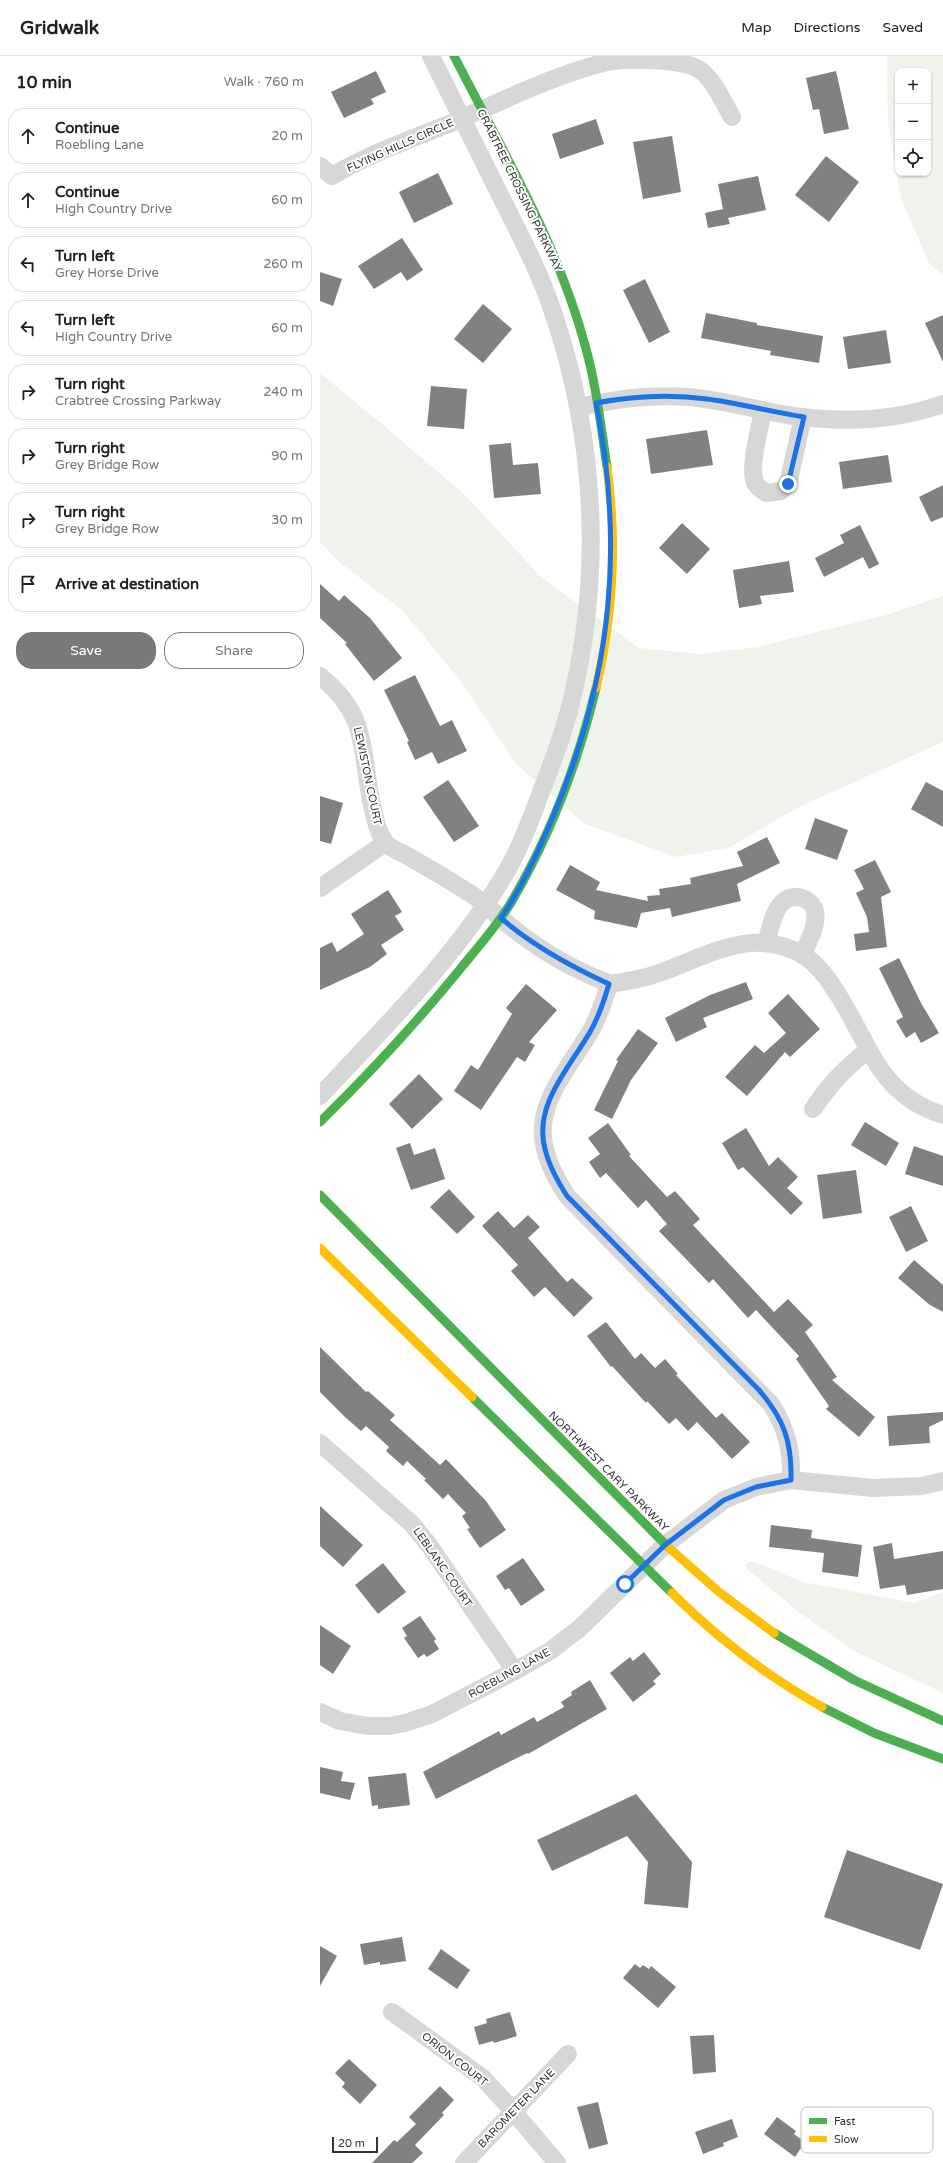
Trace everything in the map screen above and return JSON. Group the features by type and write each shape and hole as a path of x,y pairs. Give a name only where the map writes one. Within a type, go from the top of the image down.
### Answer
{"main road":[{"name":"CRABTREE CROSSING PARKWAY","path":"320,1122 408,1032 440,995 501,918 521,884 554,815 581,743 596,685 608,614 612,531 607,470 589,359 562,276 533,210 454,56"},
{"name":"NORTHWEST CARY PARKWAY","path":"320,1195 665,1545 719,1592 775,1634 854,1680 920,1712 943,1721"},
{"path":"320,1248 696,1617 754,1662 809,1700 914,1749 943,1758"}],"street":[{"name":"CRABTREE CROSSING PARKWAY","path":"320,1096 419,991 486,904 518,852 551,770 570,707 580,658 588,595 591,536 586,456 578,406 563,343 538,272 431,56"},
{"path":"461,118 575,72 609,62 662,58 701,62 732,117"},
{"name":"FLYING HILLS CIRCLE","path":"320,166 332,176 359,160 461,118"},
{"path":"578,406 627,397 669,396 708,399 804,417 852,421 874,420 908,415 943,404"},
{"path":"763,410 753,469 754,481 759,488 766,493 781,491 788,484 804,417"},
{"name":"LEWISTON COURT","path":"320,676 345,699 357,722 376,822 385,843"},
{"path":"320,888 385,843 435,871 486,904 514,930 549,953 578,970 609,984 653,976 729,946 743,943 766,943 781,946 802,955 814,963 830,981 843,1002 868,1050 888,1081 907,1098 929,1110 943,1115"},
{"path":"766,943 777,910 784,901 794,897 803,898 811,905 816,917 813,932 802,955"},
{"path":"609,984 601,1010 590,1032 555,1087 544,1123 545,1148 556,1178 567,1196 771,1404 786,1432 790,1448 791,1480"},
{"path":"813,1109 832,1082 847,1066 868,1050"},
{"name":"LEBLANC COURT","path":"320,1443 412,1524 429,1545 515,1671"},
{"name":"ROEBLING LANE","path":"320,1712 340,1721 368,1726 389,1726 432,1714 550,1651 580,1628 665,1545 724,1500 756,1487 791,1480 873,1488 922,1486 943,1482"},
{"name":"ORION COURT","path":"392,2012 483,2078 557,2163"},
{"name":"BAROMETER LANE","path":"464,2163 568,2054"}],"shaded area":[{"path":"887,56 943,56 943,275 929,263 901,198 897,176 931,176 931,68 895,68 895,163 888,123"},
{"path":"320,373 464,494 542,578 639,648 701,654 757,647 886,615 943,596 943,742 799,807 728,848 676,857 585,824 517,765 460,680 402,610 339,562 320,542"},
{"path":"748,1562 755,1562 803,1582 914,1603 943,1592 943,1693 854,1651 800,1613 747,1569 745,1565"}],"building":[{"path":"376,71 386,92 371,99 374,104 344,118 331,92"},
{"path":"836,71 849,129 824,134 819,109 813,110 806,78"},
{"path":"596,119 604,144 560,159 552,134"},
{"path":"672,136 681,192 643,199 633,142"},
{"path":"826,156 859,182 829,222 795,195"},
{"path":"438,173 453,204 414,223 399,192"},
{"path":"758,176 766,210 728,218 730,224 708,228 705,213 723,209 718,184"},
{"path":"402,238 423,270 407,281 401,272 374,289 358,266"},
{"path":"320,272 342,279 333,306 320,301"},
{"path":"645,279 670,332 649,343 623,290"},
{"path":"483,304 512,329 483,363 454,339"},
{"path":"706,313 757,323 757,325 823,336 819,363 770,355 771,351 701,338"},
{"path":"943,315 943,362 925,323"},
{"path":"886,330 891,363 848,369 843,337"},
{"path":"431,386 467,389 464,429 427,426"},
{"path":"707,430 713,465 651,474 646,439"},
{"path":"511,443 513,465 538,463 541,494 494,498 489,445"},
{"path":"888,455 892,482 843,489 839,462"},
{"path":"943,485 943,517 931,522 919,497"},
{"path":"682,523 710,549 687,574 659,548"},
{"path":"860,525 879,564 869,569 863,557 824,577 815,558 844,543 840,535"},
{"path":"789,561 794,592 760,596 762,604 739,608 733,570"},
{"path":"320,584 339,601 344,595 370,618 402,658 374,681 345,644 347,643 320,618"},
{"path":"415,675 440,726 452,720 467,751 438,764 432,752 415,760 407,742 409,741 384,690"},
{"path":"448,780 479,826 454,842 423,797"},
{"path":"926,782 943,791 943,827 911,809"},
{"path":"320,796 343,803 331,844 320,841"},
{"path":"815,818 848,830 837,860 805,849"},
{"path":"767,837 780,863 737,884 741,901 672,917 670,908 641,913 637,928 594,919 595,911 556,890 570,865 600,882 596,890 648,901 647,896 660,895 659,889 691,884 690,878 743,866 737,852"},
{"path":"875,860 891,892 881,897 887,947 856,951 854,934 869,932 867,917 856,893 864,889 854,870"},
{"path":"388,890 402,912 395,916 404,930 381,945 387,954 370,967 320,990 320,948 332,942 337,952 364,934 351,914"},
{"path":"899,958 921,1003 939,1033 921,1043 915,1032 906,1038 896,1021 903,1017 879,968"},
{"path":"746,982 753,999 703,1018 707,1027 676,1042 665,1018 710,995"},
{"path":"526,984 557,1010 529,1042 535,1045 525,1062 517,1057 481,1110 454,1091 471,1065 478,1070 512,1014 506,1008"},
{"path":"788,994 820,1029 790,1057 785,1052 747,1096 725,1077 755,1045 764,1053 786,1033 768,1013"},
{"path":"638,1029 658,1043 631,1080 612,1119 594,1110 618,1061 616,1060"},
{"path":"419,1074 443,1099 412,1129 389,1104"},
{"path":"865,1122 899,1143 886,1166 851,1145"},
{"path":"608,1123 631,1155 629,1156 667,1197 675,1191 700,1219 693,1225 774,1312 788,1299 813,1325 805,1332 837,1377 832,1380 875,1417 859,1437 826,1409 829,1406 796,1359 799,1356 756,1310 748,1318 713,1279 709,1283 659,1231 667,1224 646,1200 638,1208 606,1173 600,1178 589,1162 600,1154 588,1138"},
{"path":"746,1128 769,1166 778,1157 798,1177 787,1188 803,1203 791,1215 743,1167 738,1170 722,1143"},
{"path":"410,1143 414,1155 435,1148 445,1179 411,1190 396,1148"},
{"path":"914,1146 943,1156 943,1186 905,1174"},
{"path":"856,1170 862,1213 823,1219 817,1175"},
{"path":"449,1189 475,1217 457,1234 430,1207"},
{"path":"911,1206 928,1241 906,1252 889,1217"},
{"path":"498,1211 514,1228 528,1215 540,1227 528,1238 567,1282 572,1278 593,1298 574,1317 545,1287 534,1297 511,1271 518,1265 482,1226"},
{"path":"914,1260 943,1285 943,1312 930,1305 898,1278"},
{"path":"606,1322 635,1359 641,1353 655,1368 665,1359 678,1374 676,1375 716,1418 722,1413 750,1442 732,1459 697,1422 688,1431 676,1418 669,1424 647,1401 646,1403 612,1366 611,1367 587,1336"},
{"path":"320,1347 366,1392 368,1391 395,1415 390,1420 440,1465 446,1459 486,1501 506,1530 480,1548 467,1529 470,1528 462,1516 466,1513 448,1494 443,1499 424,1480 426,1479 407,1461 403,1466 386,1451 389,1447 366,1426 361,1431 345,1417 320,1392"},
{"path":"943,1412 943,1420 929,1427 930,1443 889,1446 887,1416"},
{"path":"320,1506 363,1545 343,1567 320,1546"},
{"path":"771,1525 812,1530 811,1538 862,1545 858,1577 822,1572 824,1553 769,1547"},
{"path":"892,1543 894,1559 943,1551 943,1589 907,1595 905,1585 880,1589 873,1547"},
{"path":"523,1558 545,1590 521,1606 509,1588 505,1590 496,1576"},
{"path":"383,1563 406,1592 378,1614 355,1585"},
{"path":"420,1616 436,1639 434,1641 439,1649 427,1657 424,1654 418,1658 404,1638 407,1636 402,1628"},
{"path":"320,1625 351,1646 333,1674 320,1665"},
{"path":"644,1652 661,1674 653,1681 656,1684 633,1702 610,1673 630,1657 633,1661"},
{"path":"590,1680 607,1709 528,1754 527,1753 436,1799 423,1772 499,1731 501,1735 534,1717 537,1722 564,1707 561,1702 572,1695 571,1692"},
{"path":"320,1767 343,1772 341,1781 355,1783 350,1800 320,1793"},
{"path":"406,1773 410,1805 378,1809 378,1805 372,1806 368,1777"},
{"path":"636,1794 692,1862 688,1908 644,1904 648,1862 627,1836 552,1871 537,1840"},
{"path":"847,1850 943,1884 920,1950 824,1917"},
{"path":"402,1937 406,1961 380,1965 380,1962 364,1965 360,1944"},
{"path":"320,1946 337,1956 320,1986"},
{"path":"441,1949 470,1970 457,1989 428,1969"},
{"path":"635,1964 640,1968 643,1965 649,1969 651,1966 676,1987 658,2008 623,1978"},
{"path":"510,2012 517,2036 494,2043 493,2041 479,2045 474,2027 487,2023 486,2019"},
{"path":"714,2035 716,2072 693,2074 690,2036"},
{"path":"349,2059 377,2085 360,2104 342,2087 345,2083 335,2073"},
{"path":"440,2086 454,2100 442,2113 444,2115 415,2145 423,2153 412,2163 372,2163 394,2140 397,2142 416,2124 409,2117"},
{"path":"598,2102 608,2144 589,2149 577,2107"},
{"path":"777,2117 796,2131 794,2134 801,2139 801,2148 795,2157 764,2134"},
{"path":"732,2119 738,2137 723,2143 724,2146 703,2154 695,2132"}],"traffic: fast":[{"path":"454,56 527,197 544,233 573,307 589,360 598,405 607,467"},
{"path":"320,1122 410,1028 481,944 512,901 539,850 562,798 581,744 596,688"},
{"path":"320,1195 668,1547"},
{"path":"472,1397 672,1593"},
{"path":"774,1633 854,1680 943,1721"},
{"path":"822,1707 874,1733 943,1759"}],"traffic: slow":[{"path":"596,688 602,661 610,606 612,578 612,522 607,467"},
{"path":"320,1248 472,1397"},
{"path":"668,1547 719,1592 774,1633"},
{"path":"672,1593 706,1625 743,1655 762,1669 822,1707"}],"route":[{"path":"625,1584 665,1545 724,1500 756,1487 791,1480 792,1462 790,1448 786,1432 778,1415 759,1390 567,1196 556,1178 545,1148 544,1123 548,1105 555,1087 590,1032 601,1010 609,984 578,970 549,953 514,930 501,918 521,884 554,815 573,768 591,709 596,685 608,614 612,531 604,444 596,403 627,397 688,397 728,402 804,417 788,484"}]}
